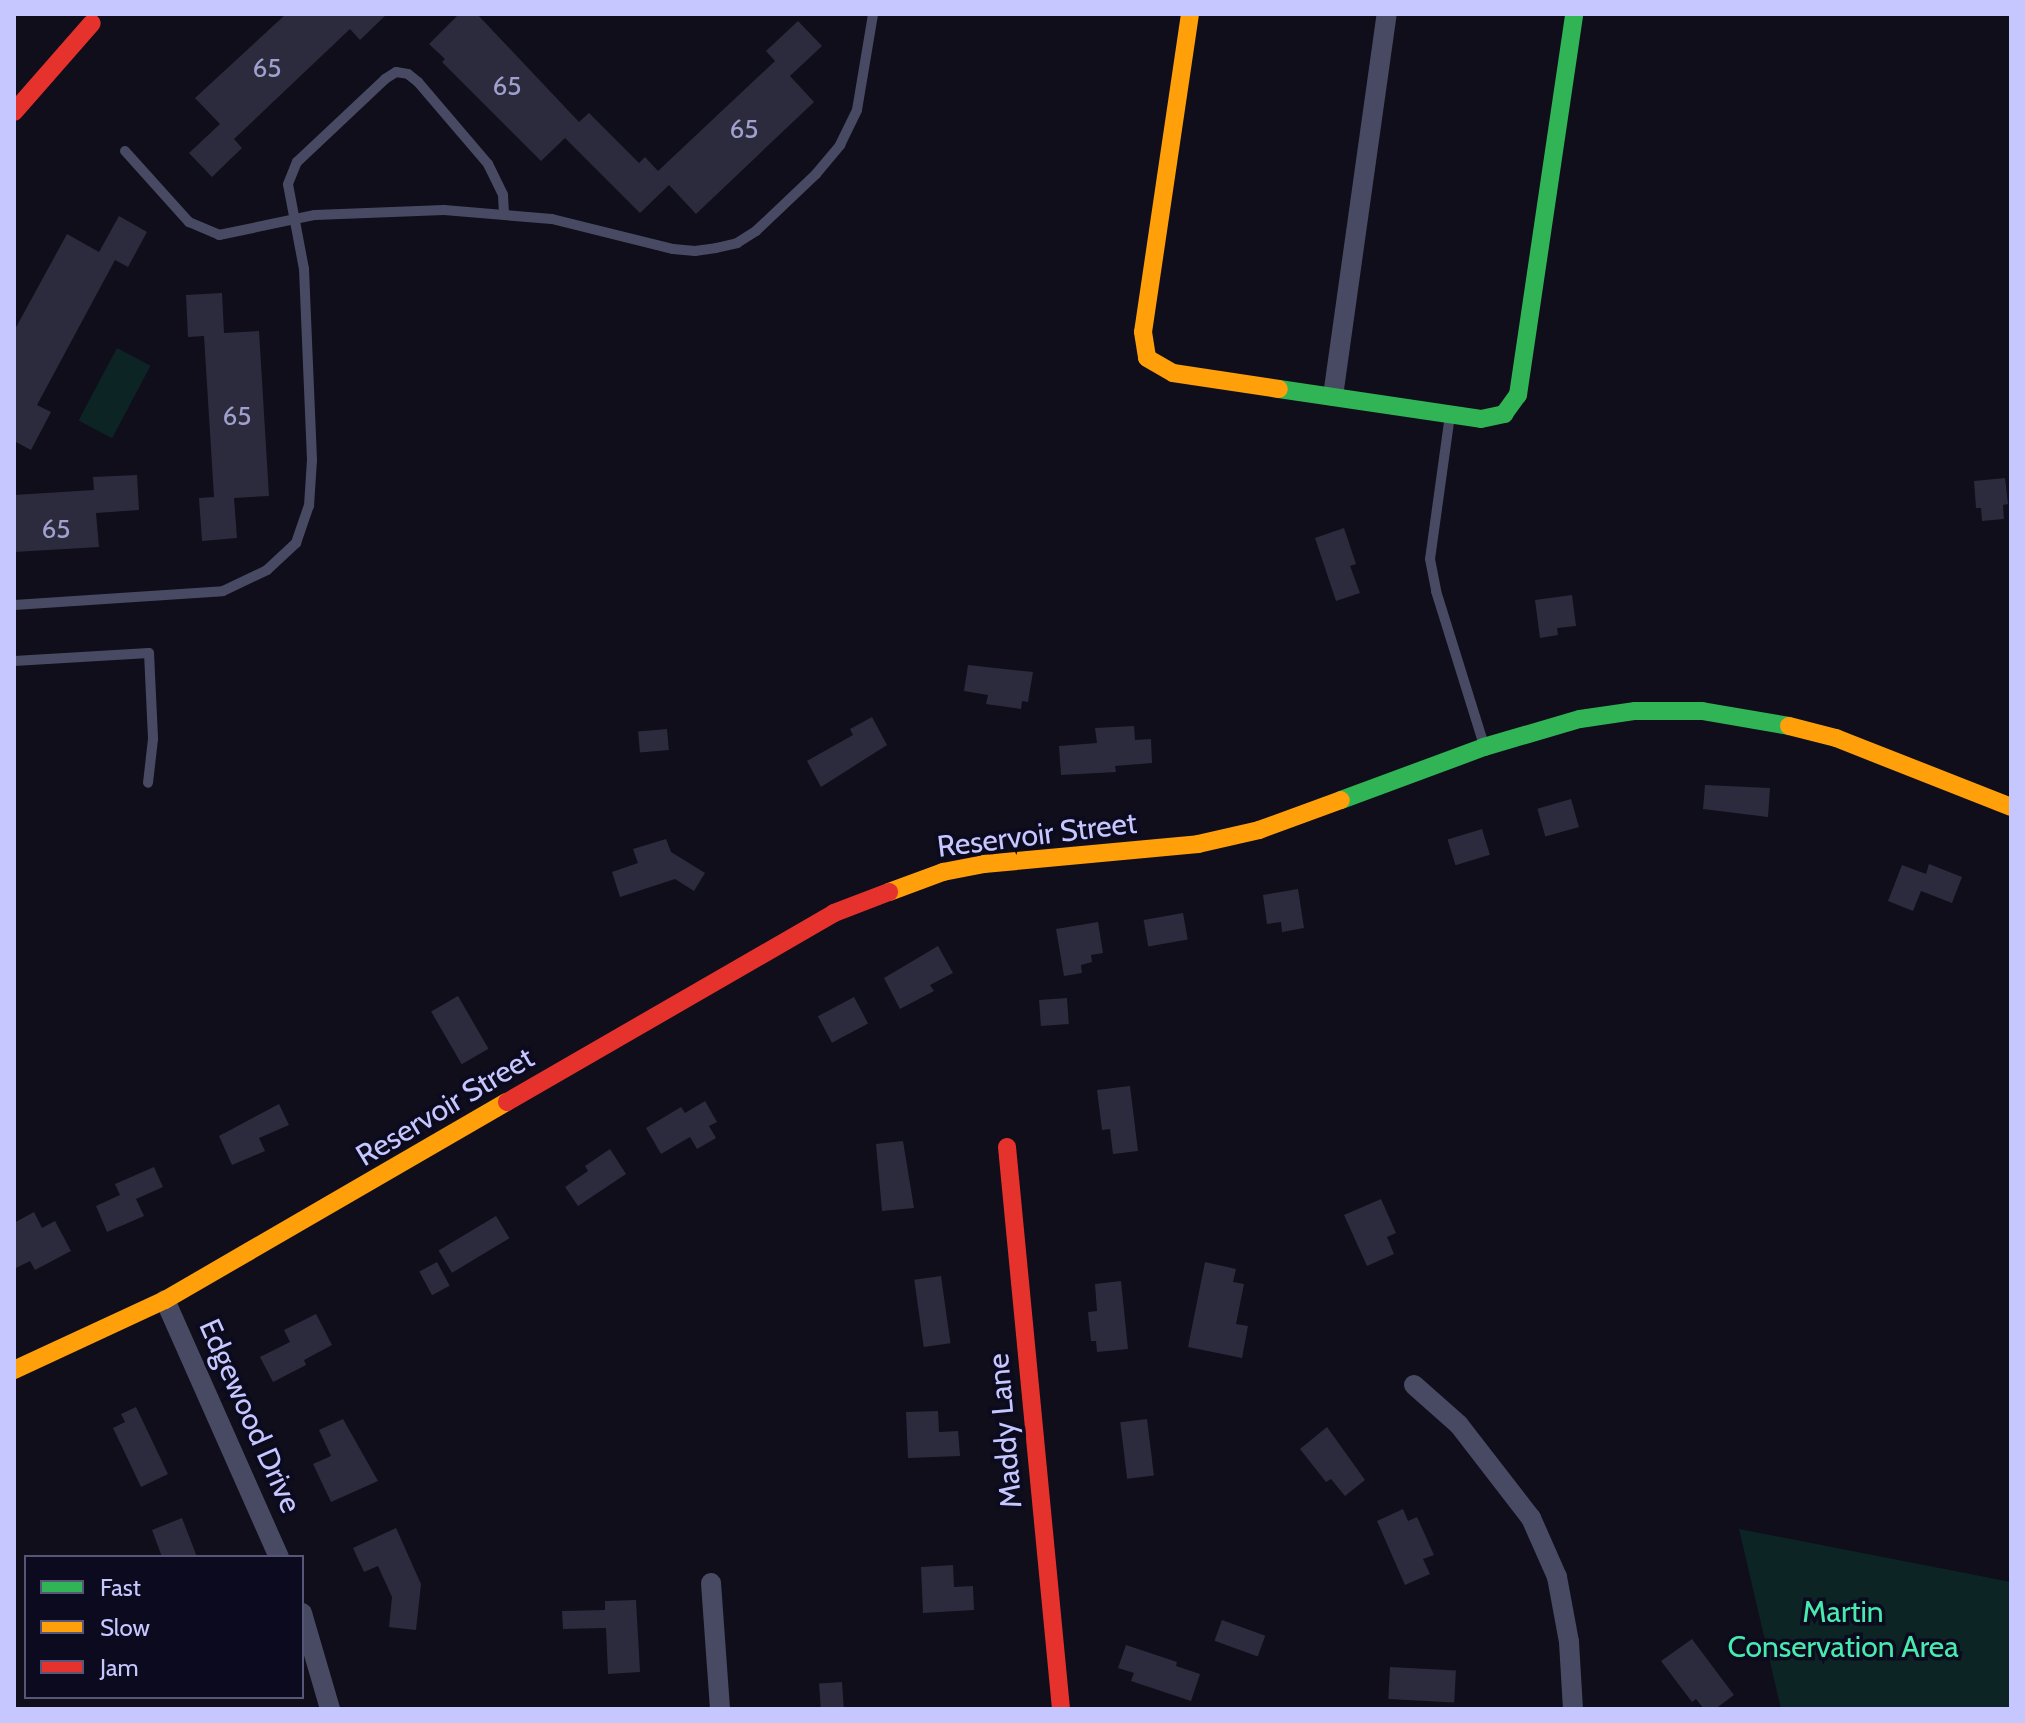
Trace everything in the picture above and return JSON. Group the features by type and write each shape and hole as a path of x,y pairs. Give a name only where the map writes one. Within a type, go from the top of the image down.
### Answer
{"street":[{"path":"1190,14 1143,332 1147,358 1173,373 1450,415 1498,417 1510,410 1518,395 1574,14"},
{"path":"1333,396 1387,14"},
{"path":"14,82 97,18"},
{"path":"14,112 97,18"},
{"name":"Reservoir Street","path":"14,1370 165,1300 745,963 868,897 943,872 984,864 1136,852 1259,830 1307,816 1484,747 1599,715 1660,709 1702,711 1787,725 1836,738 2011,807"},
{"name":"Maddy Lane","path":"1007,1147 1061,1709"},
{"name":"Edgewood Drive","path":"165,1300 278,1555"},
{"path":"1414,1385 1459,1425 1531,1518 1557,1577 1569,1642 1573,1709"},
{"path":"711,1583 720,1709"},
{"path":"304,1620 330,1709"}],"lane":[{"path":"125,151 174,207 205,231 235,233 293,220 360,212 504,212 589,226 673,249 695,251 737,243 756,231 816,174 840,145 857,110 873,14"},
{"path":"14,605 223,591 267,570 296,543 309,506 312,460 304,269 288,184 297,162 396,72 408,74 418,82 488,164 503,195 504,212"},
{"path":"1450,415 1441,461 1430,559 1436,591 1484,747"},
{"path":"14,661 149,653 153,739 148,783"}],"green space":[{"path":"117,348 151,366 112,438 79,420"},
{"name":"Martin Conservation Area","path":"1739,1529 2011,1582 2011,1709 1781,1709"}],"building":[{"path":"286,14 387,14 360,40 350,29 234,139 242,148 212,177 189,153 220,124 195,98"},
{"path":"459,14 477,14 579,122 589,113 639,163 645,157 658,171 775,61 766,51 798,21 822,46 790,76 814,102 696,214 669,185 640,213 565,138 541,161 442,62 445,59 429,44"},
{"path":"119,216 147,232 128,267 115,260 37,405 51,412 31,450 14,441 14,331 67,234 99,252"},
{"path":"222,293 224,333 259,331 269,496 234,498 237,538 202,541 199,498 214,497 204,336 188,337 186,295"},
{"path":"137,475 139,510 96,513 99,547 14,552 14,495 94,490 93,477"},
{"path":"2005,478 2008,504 2003,505 2004,519 1982,521 1981,508 1976,508 1974,481"},
{"path":"1344,528 1356,564 1350,566 1360,593 1336,601 1315,538"},
{"path":"1572,595 1576,626 1557,628 1558,635 1540,638 1535,600"},
{"path":"968,665 1033,672 1028,702 1022,701 1021,709 986,704 988,695 964,691"},
{"path":"872,717 887,745 821,787 807,761 853,735 850,729"},
{"path":"1134,726 1135,740 1151,739 1152,763 1115,766 1116,772 1061,775 1059,746 1097,743 1095,728"},
{"path":"667,729 669,750 640,752 638,732"},
{"path":"1705,785 1770,788 1768,817 1703,809"},
{"path":"1571,799 1579,827 1545,837 1537,809"},
{"path":"1482,829 1490,855 1455,865 1448,840"},
{"path":"666,839 671,852 705,873 694,891 675,879 620,897 612,872 638,863 633,849"},
{"path":"1929,864 1962,877 1952,903 1921,891 1913,911 1888,901 1902,865 1926,874"},
{"path":"1298,889 1304,928 1282,932 1281,922 1267,924 1263,895"},
{"path":"1183,913 1188,940 1148,947 1144,920"},
{"path":"1098,922 1103,953 1091,955 1092,962 1081,965 1082,973 1064,976 1056,929"},
{"path":"938,946 953,973 930,985 934,991 900,1009 884,978"},
{"path":"458,996 488,1049 462,1064 431,1012"},
{"path":"854,997 868,1023 832,1043 818,1016"},
{"path":"1067,998 1069,1024 1041,1026 1039,1000"},
{"path":"1130,1086 1138,1151 1113,1154 1110,1129 1102,1130 1097,1090"},
{"path":"705,1101 717,1122 709,1126 716,1138 697,1149 690,1137 661,1154 646,1128 681,1107 685,1113"},
{"path":"279,1104 289,1125 259,1138 265,1151 232,1165 219,1136"},
{"path":"903,1141 914,1208 882,1211 876,1144"},
{"path":"610,1149 626,1174 578,1206 565,1187 588,1171 585,1166"},
{"path":"154,1167 163,1187 136,1199 144,1216 107,1232 96,1206 120,1195 115,1184"},
{"path":"1381,1199 1396,1233 1387,1237 1394,1254 1367,1266 1344,1215"},
{"path":"34,1212 42,1228 55,1221 71,1251 35,1270 30,1261 14,1269 14,1223"},
{"path":"496,1216 509,1238 452,1273 439,1251"},
{"path":"437,1262 450,1286 432,1295 419,1271"},
{"path":"1205,1262 1236,1269 1233,1282 1244,1284 1236,1324 1248,1326 1242,1358 1188,1347"},
{"path":"941,1276 950,1343 924,1347 914,1280"},
{"path":"1121,1281 1128,1349 1097,1352 1096,1341 1091,1341 1088,1312 1097,1311 1095,1284"},
{"path":"316,1314 332,1345 304,1360 306,1365 273,1382 260,1357 290,1342 284,1330"},
{"path":"136,1407 168,1474 141,1487 113,1428 125,1422 121,1414"},
{"path":"938,1411 939,1432 958,1431 960,1456 908,1458 906,1412"},
{"path":"343,1419 378,1481 331,1502 313,1464 331,1456 319,1430"},
{"path":"1147,1419 1154,1476 1127,1479 1120,1422"},
{"path":"1327,1427 1365,1480 1345,1496 1331,1479 1326,1482 1300,1449"},
{"path":"1403,1509 1408,1521 1417,1517 1434,1555 1423,1559 1430,1574 1405,1585 1377,1521"},
{"path":"182,1518 196,1555 161,1555 152,1530"},
{"path":"396,1528 421,1584 416,1630 389,1627 392,1597 378,1566 364,1572 353,1548"},
{"path":"953,1565 954,1587 973,1586 974,1610 923,1613 921,1567"},
{"path":"636,1600 640,1672 608,1674 606,1628 563,1629 562,1611 605,1610 605,1601"},
{"path":"1222,1620 1265,1636 1258,1656 1214,1641"},
{"path":"1692,1639 1734,1695 1715,1709 1704,1709 1696,1699 1692,1702 1661,1661"},
{"path":"1126,1645 1177,1662 1176,1666 1200,1674 1191,1701 1131,1681 1134,1673 1118,1668"},
{"path":"1390,1667 1456,1670 1454,1702 1388,1699"},
{"path":"842,1682 844,1709 821,1709 819,1684"}],"traffic: fast":[{"path":"1279,389 1481,419 1504,414 1518,395 1574,14"},
{"path":"1341,800 1484,747 1580,719 1635,711 1702,711 1789,726"}],"traffic: slow":[{"path":"1190,14 1143,332 1147,358 1173,373 1279,389"},
{"path":"1789,726 1836,738 2011,807"},
{"path":"889,892 943,872 984,864 1198,844 1259,830 1341,800"},
{"path":"14,1370 165,1300 507,1102"}],"traffic: jam":[{"path":"14,112 92,23"},
{"path":"507,1102 834,913 889,892"},
{"path":"1007,1147 1061,1709"}]}
